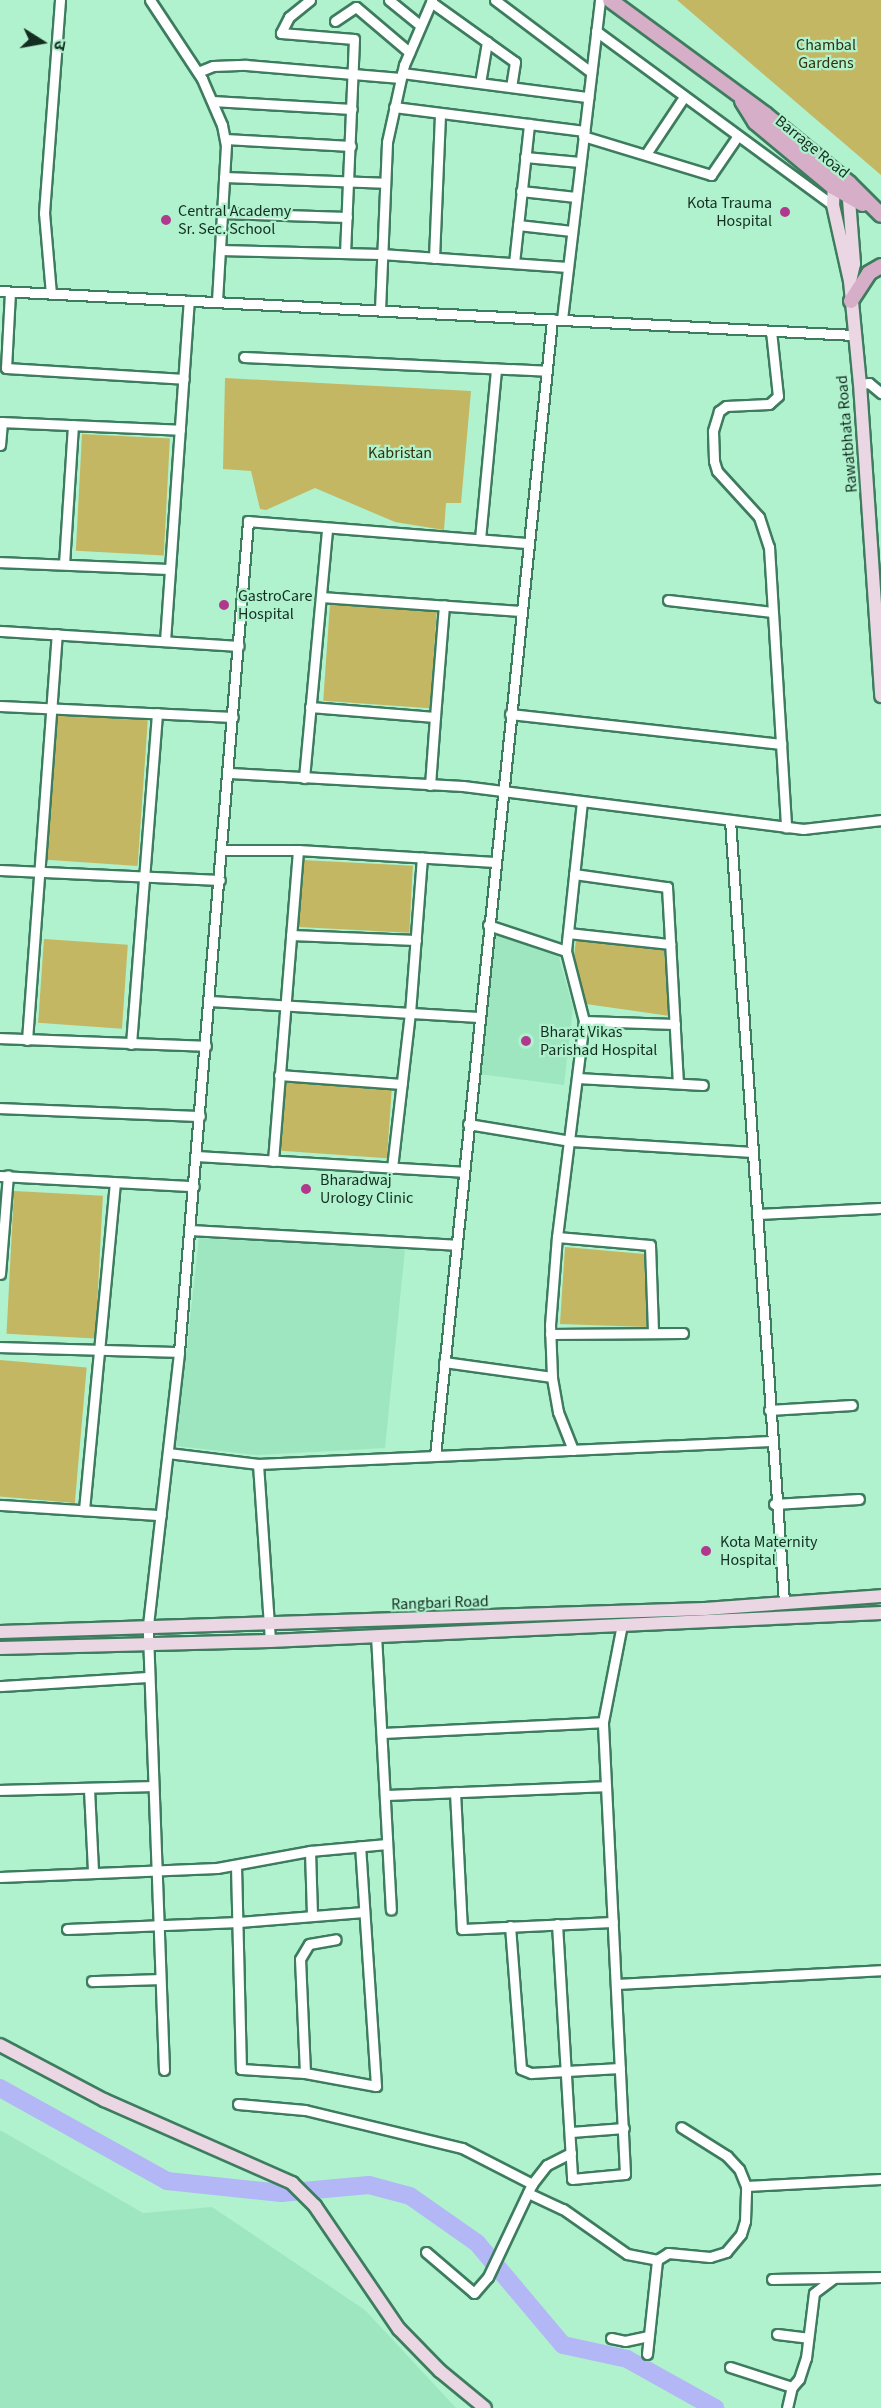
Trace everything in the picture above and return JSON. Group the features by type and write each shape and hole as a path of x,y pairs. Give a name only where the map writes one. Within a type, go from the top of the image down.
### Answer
{"main road":[{"path":"610,0 740,99"},
{"name":"Barrage Road","path":"740,99 765,114 835,172 848,190 877,212"},
{"name":"Barrage Road","path":"740,99 755,122 832,187 848,190"},
{"path":"851,302 869,273 881,266"}],"street":[{"path":"51,294 44,213 60,0"},
{"path":"150,0 198,72 212,101 225,140 217,302"},
{"path":"310,0 289,18 281,33 354,39 345,253"},
{"path":"389,0 420,25"},
{"path":"495,0 591,72"},
{"path":"435,1456 501,791 547,371 568,267 600,0"},
{"path":"380,310 384,183 394,107 409,52 431,1 515,62 511,87"},
{"path":"335,21 356,7 409,52"},
{"path":"596,31 833,205"},
{"path":"480,83 487,42"},
{"path":"198,72 213,66 246,65 401,75 588,97"},
{"path":"646,154 684,97"},
{"path":"212,101 352,109"},
{"path":"394,107 529,124 584,134 711,175 738,137"},
{"path":"434,258 441,113"},
{"path":"514,263 529,124"},
{"path":"225,140 351,146"},
{"path":"525,157 580,162"},
{"name":"Rawatbhata Road","path":"835,172 832,187 833,205 850,281 860,384 879,616 881,696"},
{"path":"224,177 384,183"},
{"path":"848,190 854,264 850,281"},
{"path":"522,191 576,196"},
{"path":"222,213 347,218"},
{"path":"518,225 572,231"},
{"path":"220,250 381,254 568,267"},
{"path":"184,379 6,368 5,291 855,335"},
{"path":"165,641 189,301"},
{"path":"771,331 778,396 769,404 726,406 715,420 713,431 717,471 759,517 766,534 786,827"},
{"path":"244,357 547,371"},
{"path":"480,539 496,369"},
{"path":"860,384 869,383 881,393"},
{"path":"0,446 1,422 180,430"},
{"path":"64,564 73,425"},
{"path":"164,2070 158,1979 147,1677 148,1625 179,1352 230,773 248,521 528,543"},
{"path":"304,778 327,528"},
{"path":"0,562 170,569"},
{"path":"321,597 521,610"},
{"path":"668,600 772,612"},
{"path":"430,785 444,605"},
{"path":"0,631 239,646"},
{"path":"27,1040 57,634"},
{"path":"0,706 233,717"},
{"path":"310,707 435,717"},
{"path":"131,1044 157,713"},
{"path":"510,714 781,744"},
{"path":"230,773 501,791 786,827 881,820"},
{"path":"573,1450 558,1412 552,1377 550,1334 557,1237 571,1141 584,1021 566,951 582,801"},
{"path":"730,820 774,1504 784,1603"},
{"path":"223,850 298,850 495,862"},
{"path":"273,1161 298,850"},
{"path":"392,1168 410,1013 422,857"},
{"path":"0,870 220,880"},
{"path":"574,874 667,888 678,1083"},
{"path":"488,925 566,951"},
{"path":"567,933 670,944"},
{"path":"291,935 416,940"},
{"path":"210,1002 479,1017"},
{"path":"584,1021 675,1024"},
{"path":"0,1038 206,1046"},
{"path":"279,1075 402,1084"},
{"path":"578,1078 703,1085"},
{"path":"0,1108 200,1116"},
{"path":"468,1124 571,1141 753,1152"},
{"path":"196,1156 463,1172"},
{"path":"0,1274 4,1175 194,1186"},
{"path":"84,1510 115,1183"},
{"path":"757,1214 881,1208"},
{"path":"190,1230 456,1245"},
{"path":"557,1237 650,1245 653,1333"},
{"path":"550,1334 683,1333"},
{"path":"0,1347 179,1352"},
{"path":"444,1362 552,1377"},
{"path":"769,1410 852,1405"},
{"path":"168,1453 258,1464 770,1440"},
{"path":"258,1464 270,1641"},
{"path":"774,1504 859,1499"},
{"path":"0,1505 161,1515"},
{"name":"Rangbari Road","path":"0,1632 148,1625 268,1625 705,1609 881,1596"},
{"name":"Rangbari Road","path":"0,1648 147,1646 881,1613"},
{"path":"557,1924 572,2179 625,2175 603,1722 622,1624"},
{"path":"376,1635 391,1910"},
{"path":"0,1686 147,1677"},
{"path":"382,1733 603,1722"},
{"path":"385,1795 605,1785"},
{"path":"0,1791 151,1786"},
{"path":"89,1789 93,1871"},
{"path":"455,1792 462,1929 613,1922"},
{"path":"0,1877 236,1866 310,1851 387,1844"},
{"path":"236,1866 241,2068 305,2073 376,2086 360,1847"},
{"path":"310,1851 312,1915"},
{"path":"67,1929 239,1922 364,1912"},
{"path":"510,1926 521,2069 531,2073 620,2068"},
{"path":"305,2073 300,1959 309,1944 336,1939"},
{"path":"616,1984 881,1970"},
{"path":"92,1981 158,1979"},
{"path":"0,2045 104,2100 292,2183 315,2206 399,2328 440,2371 485,2408"},
{"path":"238,2104 305,2110 462,2148 532,2184"},
{"path":"528,2193 563,2209 620,2250 657,2260 668,2253 710,2257 726,2252 741,2234 745,2221 746,2186 739,2169 727,2156 681,2127"},
{"path":"571,2132 624,2128"},
{"path":"426,2252 474,2293 488,2277 532,2184 547,2165 571,2153"},
{"path":"746,2186 881,2179"},
{"path":"647,2354 657,2260"},
{"path":"772,2279 881,2277"},
{"path":"787,2408 792,2386 802,2371 814,2293 834,2278"},
{"path":"777,2334 808,2338"},
{"path":"611,2338 625,2341 648,2336"},
{"path":"730,2367 792,2386"}],"shaded area":[{"name":"Bharat Vikas Parishad Hospital","path":"493,933 559,957 573,1008 564,1085 479,1074"},
{"path":"199,1238 405,1249 385,1448 257,1455 176,1446"},
{"path":"0,2130 143,2213 212,2207 365,2310 456,2408 0,2408"}],"green space":[{"name":"Chambal Gardens","path":"677,0 881,0 881,175"},
{"name":"Kabristan","path":"225,378 471,391 461,503 446,503 444,530 395,522 315,488 266,510 260,509 251,471 223,469"},
{"path":"82,434 170,439 164,555 76,551"},
{"path":"330,604 437,611 430,708 323,701"},
{"path":"57,714 148,720 138,866 47,860"},
{"path":"302,860 413,866 409,933 298,927"},
{"path":"44,939 128,945 122,1029 38,1023"},
{"path":"576,939 664,950 670,1016 586,1004 574,957"},
{"path":"286,1082 392,1089 387,1158 281,1151"},
{"path":"14,1191 103,1196 95,1338 7,1334"},
{"path":"565,1247 644,1254 647,1327 560,1324"},
{"path":"0,1360 87,1368 75,1503 0,1497"}],"waterway":[{"path":"0,2088 167,2181 281,2193 369,2185 410,2196 477,2243 563,2345 627,2359 715,2408"}],"place":[{"name":"Kota Trauma Hospital","path":"785,212"},
{"name":"Central Academy Sr. Sec. School","path":"166,220"},
{"name":"GastroCare Hospital","path":"224,605"},
{"name":"Bharat Vikas Parishad Hospital","path":"526,1041"},
{"name":"Bharadwaj Urology Clinic","path":"306,1189"},
{"name":"Kota Maternity Hospital","path":"706,1551"}]}
